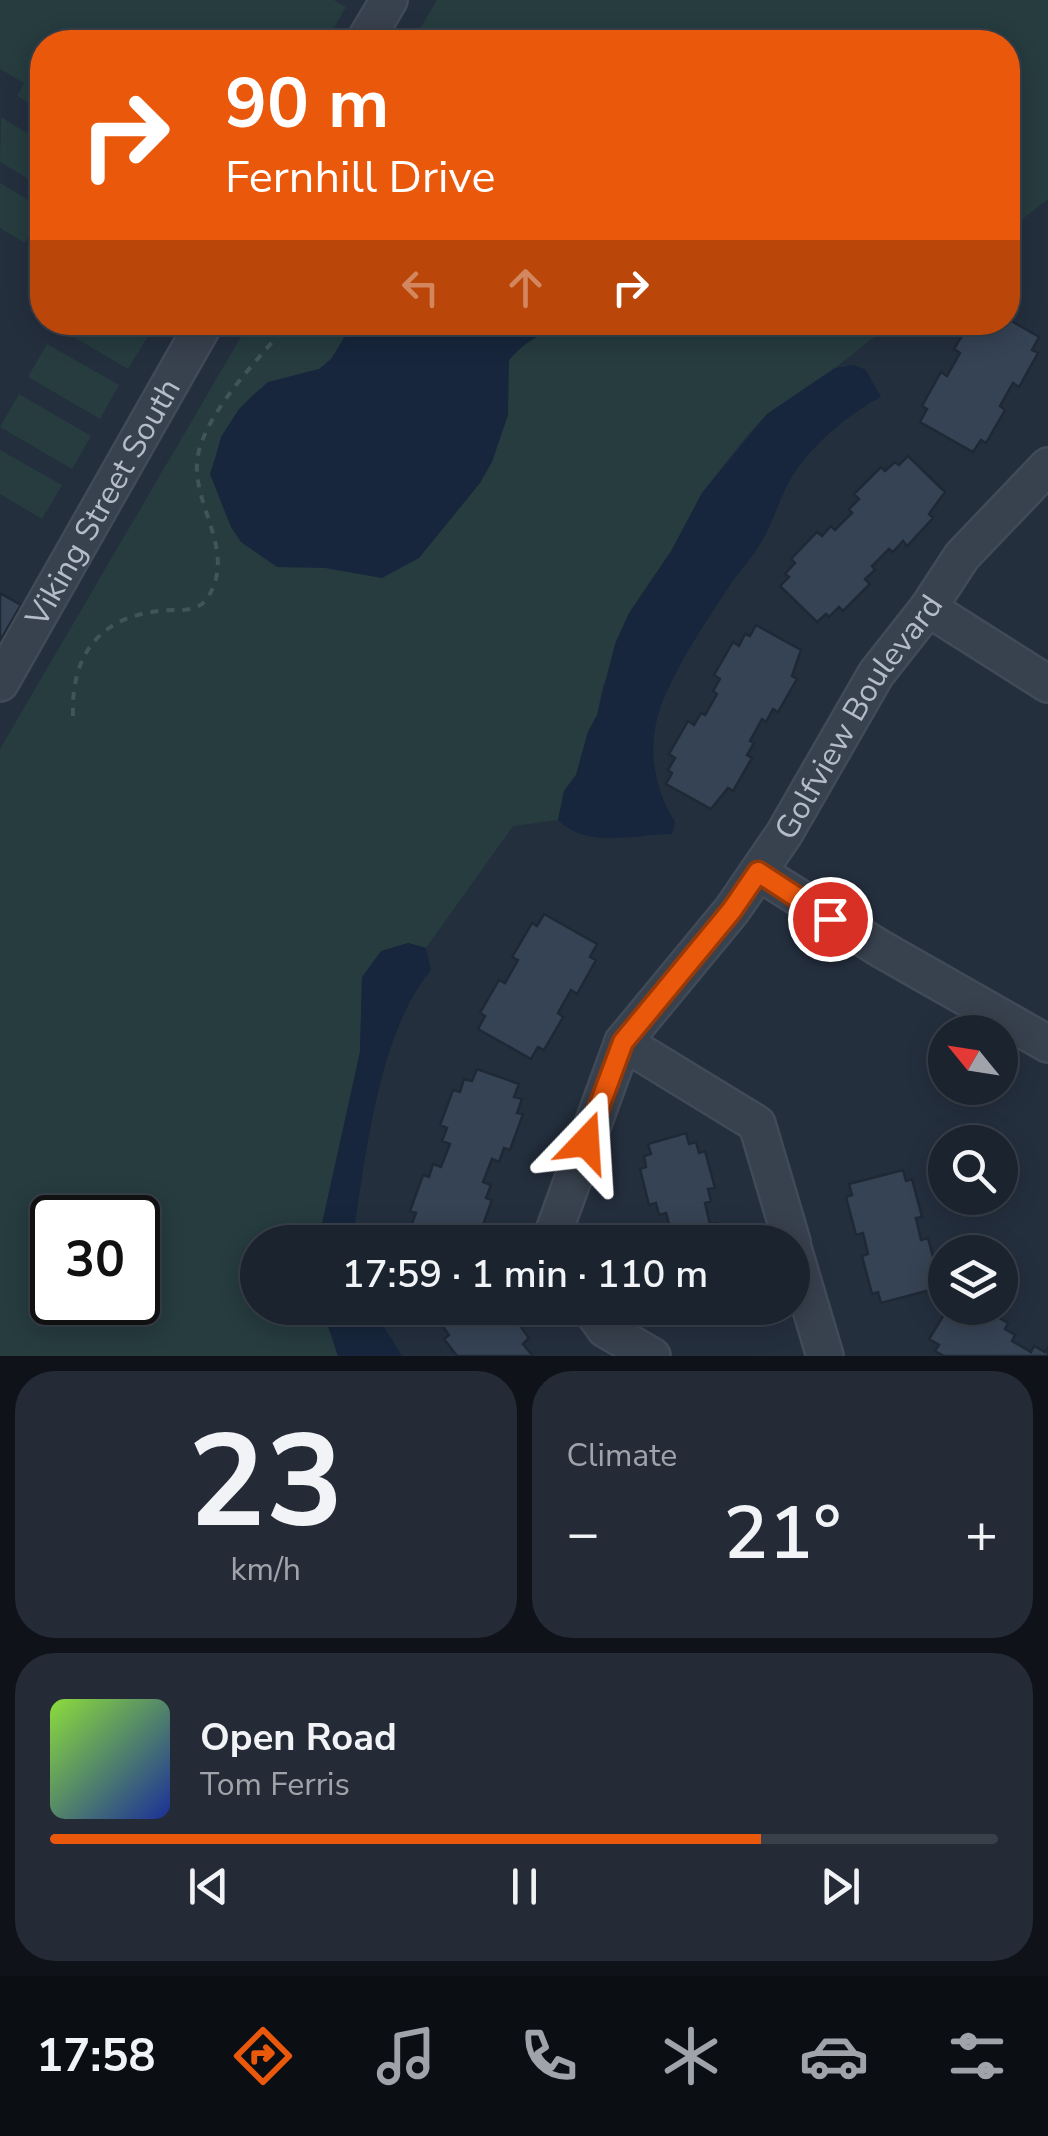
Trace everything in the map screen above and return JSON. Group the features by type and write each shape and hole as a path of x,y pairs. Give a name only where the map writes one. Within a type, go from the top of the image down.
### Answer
{"street":[{"path":"370,30 386,1"},
{"name":"Viking Street South","path":"0,683 198,335"},
{"name":"Golfview Boulevard","path":"556,1225 623,1042 732,910 784,834 876,674 928,608 962,556 1048,466"},
{"path":"928,608 1048,684"},
{"path":"758,872 880,949 1048,1044"},
{"path":"623,1042 757,1124 786,1225"},
{"path":"810,1305 825,1356"},
{"path":"602,1325 652,1356"}],"path":[{"path":"73,716 77,670 99,635 144,613 196,608 209,596 217,574 218,553 198,486 200,447 219,411 280,335"}],"green space":[{"path":"0,0 334,0 346,7 333,30 30,30 30,103 17,96 24,83 0,69"},
{"path":"437,0 1048,0 1048,199 1020,221 1020,30 419,30"},
{"path":"1,117 30,135 30,180 0,162"},
{"path":"0,183 30,201 30,233 25,243 0,228"},
{"path":"71,335 148,336 128,369"},
{"path":"242,335 877,335 767,414 702,493 603,685 597,715 576,775 564,791 558,820 513,826 426,948 408,943 362,977 360,1052 322,1225 240,1225 240,1325 328,1325 338,1356 0,1356 0,749"},
{"path":"47,344 119,385 100,419 28,377"},
{"path":"19,394 91,436 72,469 0,427"},
{"path":"0,450 62,485 42,519 0,494"}],"water":[{"path":"346,335 541,335 509,360 508,415 492,462 480,483 419,558 382,578 325,568 277,567 241,542 210,474 221,437 239,409 268,382 319,369 331,359"},
{"path":"854,365 866,370 881,397 834,430 795,472 762,541 699,633 662,703 654,732 654,759 663,798 675,822 672,834 597,838 570,829 558,820 564,791 576,775 597,715 615,644 629,613 671,551 702,493 767,414 835,368"},
{"path":"408,943 426,948 431,970 413,996 386,1061 369,1133 355,1225 322,1225 360,1052 362,977 381,951"},
{"path":"328,1325 383,1325 402,1356 338,1356"}],"building":[{"path":"1020,326 1039,337 1032,350 1038,353 1019,387 1013,383 1000,406 1005,410 986,443 981,440 973,452 920,422 927,409 922,406 941,372 947,376 960,353 954,349 962,335 1020,335"},
{"path":"908,456 945,492 929,514 933,518 907,546 903,541 893,552 889,549 872,566 875,570 865,579 870,584 843,611 839,607 817,622 780,586 795,563 791,559 817,532 822,536 831,526 835,530 852,513 849,509 859,499 854,494 881,467 885,471"},
{"path":"0,593 21,605 0,641"},
{"path":"756,625 801,650 792,676 797,679 778,712 773,709 766,722 762,719 750,741 754,743 747,755 752,758 733,791 728,788 711,809 666,784 675,758 669,754 688,721 694,725 701,713 705,715 717,694 713,691 720,679 714,675 733,642 739,646"},
{"path":"544,914 597,944 590,957 596,960 577,994 571,990 558,1013 563,1017 544,1050 538,1047 531,1059 478,1029 485,1016 480,1013 499,980 505,983 518,960 512,957 532,923 537,926"},
{"path":"477,1069 519,1084 514,1097 522,1099 517,1113 523,1114 510,1150 504,1148 499,1162 492,1159 483,1182 491,1185 486,1198 492,1200 483,1225 411,1225 416,1213 410,1211 423,1175 429,1177 433,1164 441,1167 450,1144 442,1141 447,1128 440,1125 453,1090 460,1092 464,1079 472,1081"},
{"path":"686,1133 689,1144 696,1142 699,1153 705,1151 715,1188 708,1189 711,1201 705,1203 710,1224 718,1225 669,1225 666,1213 659,1215 656,1203 649,1205 640,1169 646,1167 644,1156 651,1154 648,1144"},
{"path":"903,1170 906,1181 912,1179 922,1217 916,1218 921,1240 928,1238 928,1291 881,1303 878,1292 872,1294 862,1256 868,1254 863,1233 856,1235 846,1197 852,1195 849,1184"},
{"path":"442,1325 524,1325 521,1327 529,1338 523,1344 533,1356 457,1356 444,1339 449,1335"},
{"path":"938,1325 1007,1325 1005,1329 1015,1335 1012,1341 1031,1352 1034,1346 1045,1352 1048,1346 1048,1356 944,1356 935,1351 939,1345 929,1339"}],"route":[{"path":"586,1142 623,1042 732,910 758,872 830,919"}]}
